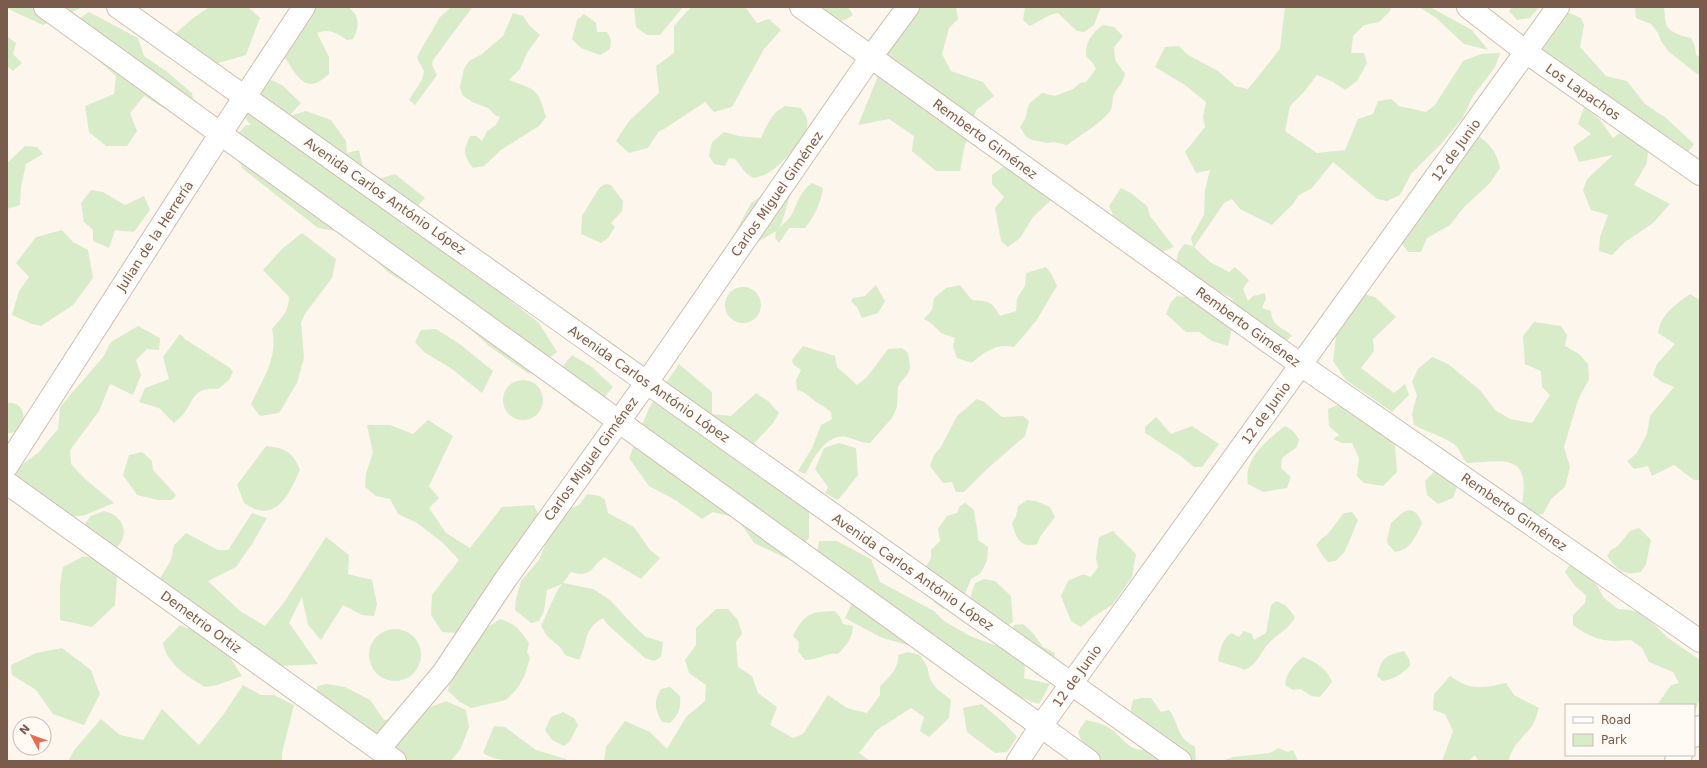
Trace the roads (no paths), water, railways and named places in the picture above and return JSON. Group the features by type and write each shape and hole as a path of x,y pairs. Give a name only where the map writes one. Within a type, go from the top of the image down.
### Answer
{"street":[{"path":"45,7 1089,761"},
{"name":"Avenida Carlos António López","path":"118,7 246,96 1180,761"},
{"name":"Julian de la Herrería","path":"7,466 221,133 304,7"},
{"name":"Remberto Giménez","path":"801,7 1301,365 1700,641"},
{"name":"Carlos Miguel Giménez","path":"387,755 505,580 647,382 871,57 908,7"},
{"name":"Los Lapachos","path":"1468,7 1526,52 1700,174"},
{"name":"12 de Junio","path":"1018,761 1040,726 1558,7"},
{"name":"Demetrio Ortiz","path":"7,483 387,755"}]}
